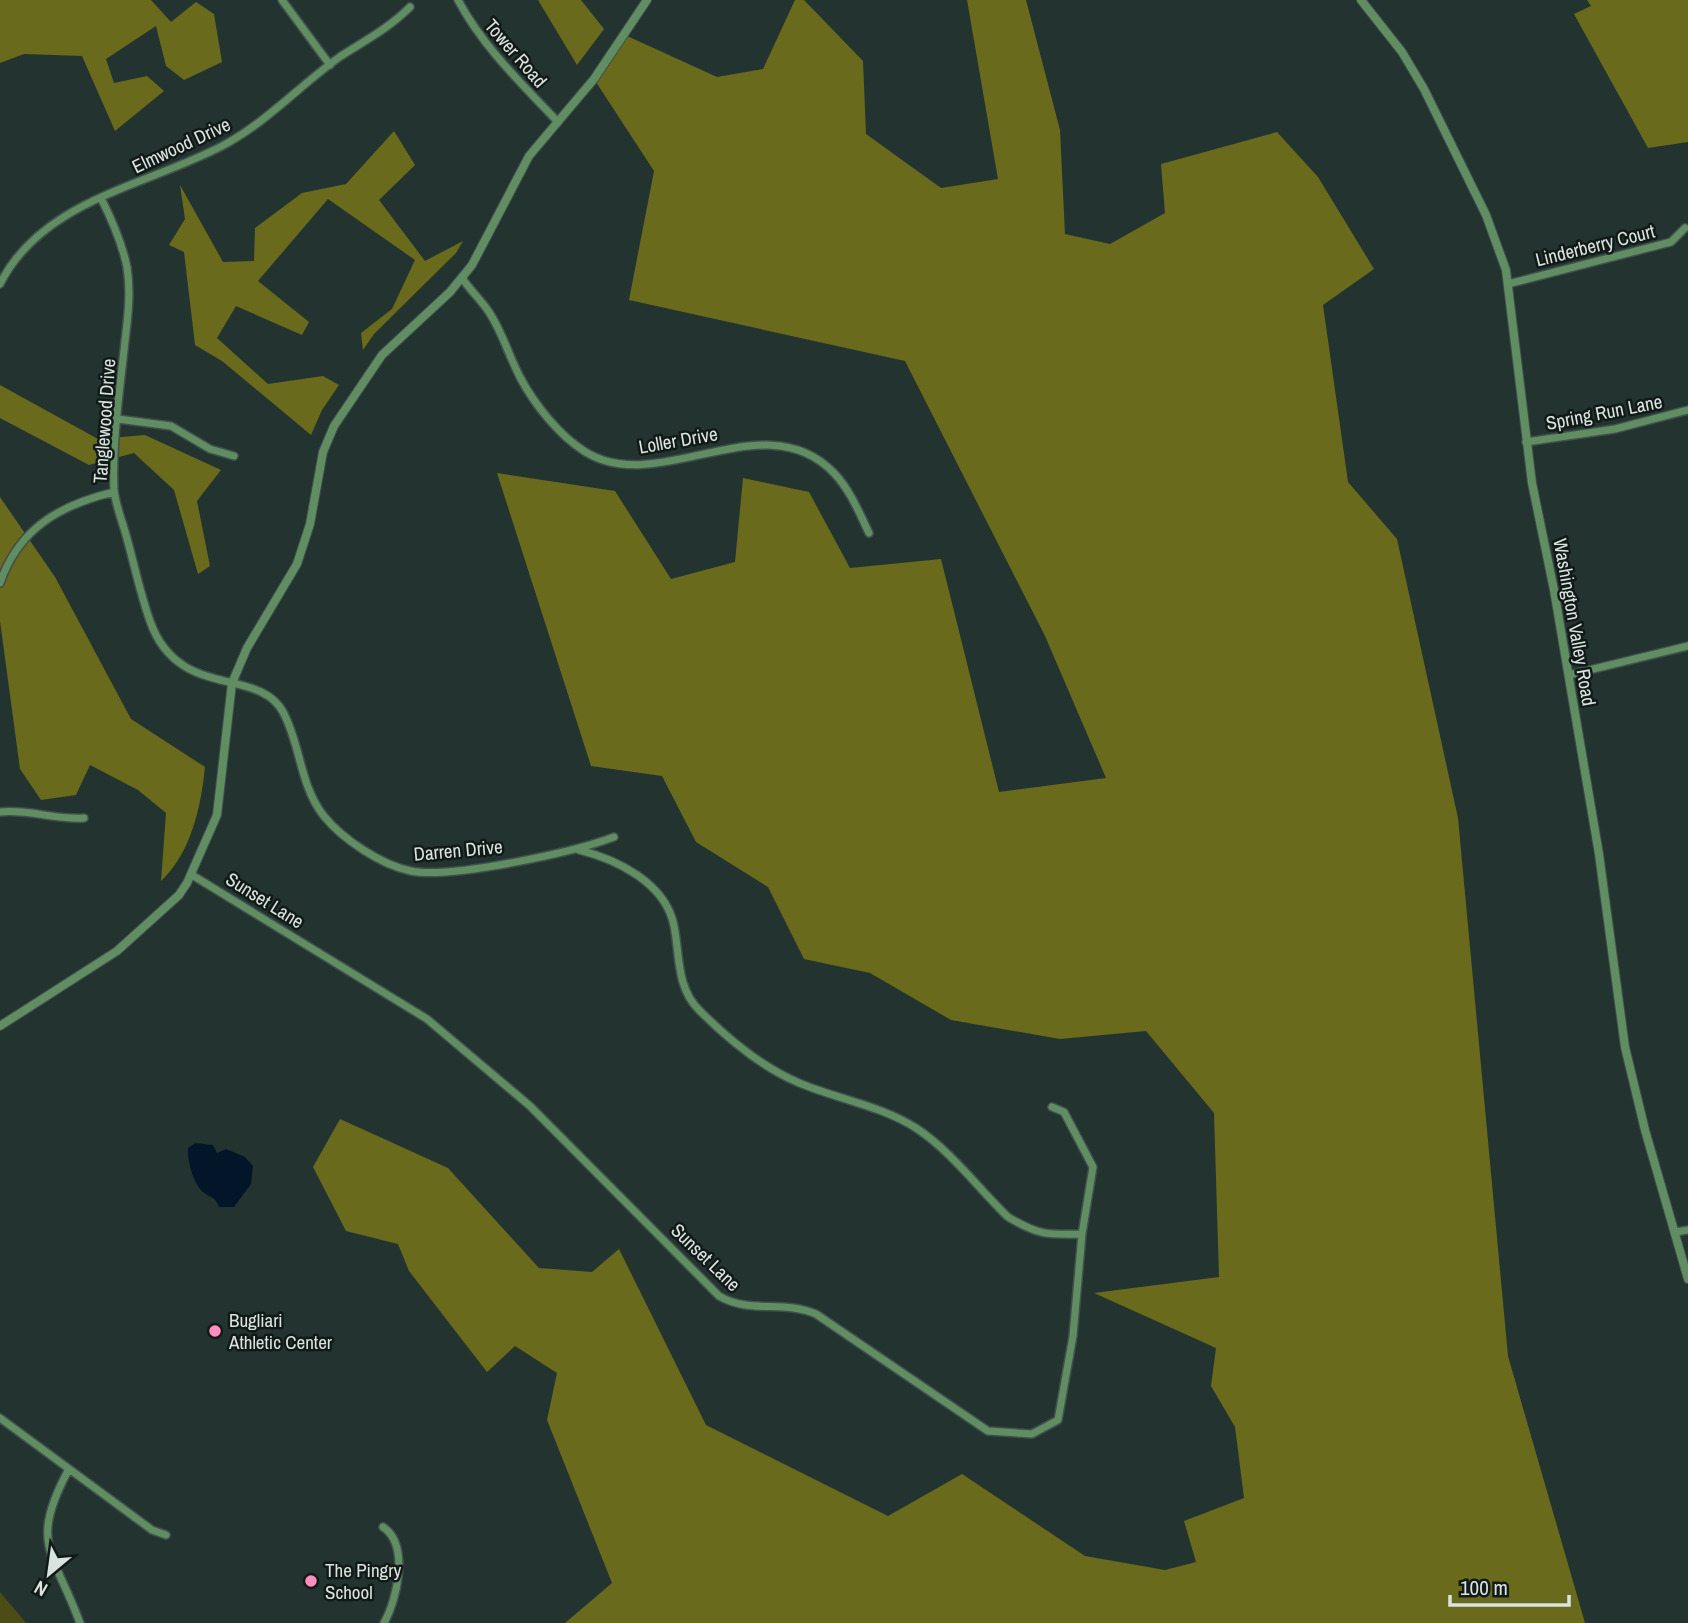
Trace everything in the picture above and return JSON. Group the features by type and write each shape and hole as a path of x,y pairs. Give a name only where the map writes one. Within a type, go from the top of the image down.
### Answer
{"street":[{"path":"282,0 330,65"},
{"name":"Tower Road","path":"458,0 472,26 497,58 558,122"},
{"path":"0,1026 117,951 179,895 192,875 218,815 232,683 247,648 297,564 310,524 323,452 334,426 382,355 462,278 480,253 514,181 536,147 594,79 647,0"},
{"name":"Washington Valley Road","path":"1361,0 1402,52 1424,89 1486,215 1508,284 1526,442 1599,854 1626,1051 1644,1130 1688,1279"},
{"name":"Elmwood Drive","path":"0,284 25,247 52,223 101,198 181,167 243,134 330,65 389,28 410,7"},
{"name":"Tanglewood Drive","path":"101,198 114,223 127,268 130,303 118,419 114,492 151,624 166,651 178,663 195,673 232,683"},
{"name":"Linderberry Court","path":"1508,284 1671,242 1685,228"},
{"name":"Loller Drive","path":"462,278 488,311 521,380 562,433 584,452 605,461 629,465 648,464 730,447 775,445 795,450 816,459 833,472 847,490 869,533"},
{"name":"Spring Run Lane","path":"1526,442 1615,429 1688,410"},
{"path":"118,419 171,426 210,449 234,456"},
{"path":"0,583 19,543 37,524 66,506 114,492"},
{"path":"1569,675 1688,646"},
{"name":"Darren Drive","path":"232,683 260,692 277,704 292,737 303,780 324,816 353,841 382,860 421,873 458,870 575,849 614,838"},
{"path":"0,812 25,811 66,819 84,818"},
{"path":"575,849 609,858 644,881 660,898 674,923 683,986 688,996 699,1010 755,1057 799,1083 868,1107 916,1129 1008,1217 1045,1235 1082,1234 1093,1167 1064,1112 1052,1107"},
{"name":"Sunset Lane","path":"192,875 428,1019 530,1106 719,1296 733,1304 800,1307 816,1314 988,1431 1032,1434 1058,1420 1073,1336 1082,1234"},
{"path":"1676,1233 1688,1230"},
{"path":"0,1418 152,1531 166,1535"},
{"path":"69,1469 53,1499 47,1518 46,1544 80,1623"},
{"path":"383,1527 394,1539 398,1570 398,1587 384,1623"}],"shaded area":[{"path":"0,0 151,0 171,22 196,2 214,14 222,62 184,80 166,66 156,26 106,59 114,83 147,76 164,91 115,131 82,56 24,54 0,63"},
{"path":"538,0 581,0 604,29 577,65"},
{"path":"795,0 804,0 863,61 866,134 941,188 998,179 967,0 1026,0 1060,130 1065,234 1110,244 1165,213 1161,164 1277,132 1318,177 1374,269 1323,305 1348,482 1397,539 1458,818 1508,1356 1585,1623 565,1623 612,1583 547,1420 557,1373 515,1346 487,1372 409,1271 398,1244 346,1231 313,1167 340,1119 448,1168 539,1268 592,1272 619,1249 706,1425 888,1516 962,1474 1085,1556 1165,1570 1196,1562 1184,1521 1244,1498 1235,1427 1211,1386 1216,1348 1094,1293 1219,1277 1214,1113 1146,1031 1060,1039 951,1020 870,973 804,959 768,887 696,842 662,776 591,766 497,473 615,491 671,579 735,562 743,478 809,492 850,568 941,559 999,792 1106,778 1045,636 905,361 629,300 654,171 594,79 625,35 717,77 763,69"},
{"path":"1587,0 1688,0 1688,142 1648,148 1574,14 1591,6"},
{"path":"394,131 415,165 379,200 425,261 463,241 456,253 374,334 363,350 361,333 392,309 415,260 328,199 258,281 309,322 302,335 236,306 217,338 268,384 323,376 339,385 322,410 311,435 222,361 195,345 184,252 169,245 185,219 180,185 223,262 254,261 255,228 302,193 346,184"},
{"path":"0,385 98,439 145,435 221,470 197,501 210,566 198,574 174,490 134,453 89,465 0,418"},
{"path":"0,497 55,577 131,719 205,767 193,828 180,857 161,881 166,813 138,790 90,765 76,795 41,800 20,769 0,621"},
{"path":"0,1592 26,1623 0,1623"}],"water":[{"path":"195,1143 213,1145 217,1153 226,1149 245,1157 253,1166 251,1184 234,1207 219,1207 196,1183 188,1153 188,1148"}],"place":[{"name":"Bugliari Athletic Center","path":"215,1331"},
{"name":"The Pingry School","path":"311,1581"}]}
